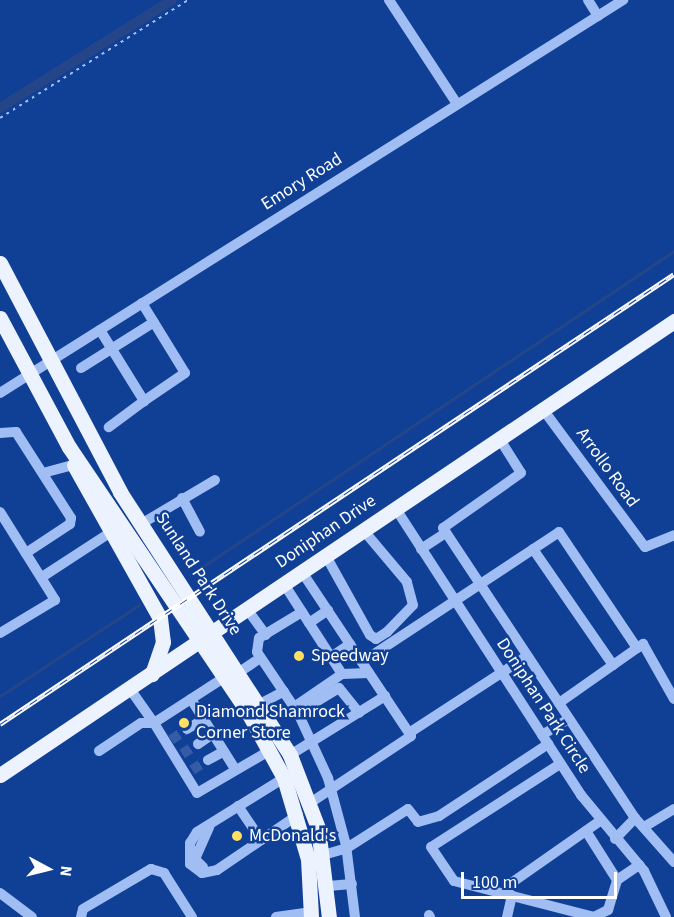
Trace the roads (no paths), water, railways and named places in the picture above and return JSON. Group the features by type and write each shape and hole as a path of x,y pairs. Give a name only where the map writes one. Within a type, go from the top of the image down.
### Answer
{"main road":[{"name":"Sunland Park Drive","path":"0,263 141,524 207,638"},
{"path":"0,318 69,447 108,534 163,626 152,675"},
{"name":"Doniphan Drive","path":"0,775 207,638 542,408 674,321"},
{"name":"Sunland Park Drive","path":"77,464 232,675 284,778 298,815 311,915"},
{"name":"Sunland Park Drive","path":"232,675 260,704 290,755 310,802 323,855 328,886 329,917"}],"street":[{"path":"389,0 457,104"},
{"path":"588,0 598,16"},
{"name":"Emory Road","path":"0,393 623,0"},
{"path":"109,427 185,374 142,303"},
{"path":"81,368 154,322"},
{"path":"100,330 144,401"},
{"name":"Arrollo Road","path":"542,408 645,547 674,535"},
{"path":"0,433 16,432 44,473 71,521 26,553"},
{"path":"499,438 521,473 443,528 635,818 674,862"},
{"path":"44,473 77,464"},
{"path":"141,524 215,480"},
{"path":"182,498 200,532"},
{"name":"Doniphan Park Circle","path":"396,509 560,764 600,821 639,865 666,917"},
{"path":"0,512 54,595 52,605 0,633"},
{"path":"364,531 407,582 413,605 426,620"},
{"path":"331,657 426,620 559,532 637,648"},
{"path":"421,549 446,533"},
{"path":"42,577 108,534"},
{"path":"533,549 613,665"},
{"path":"326,556 376,641"},
{"path":"302,572 409,733"},
{"path":"284,584 342,674"},
{"path":"362,662 376,641 409,615 413,605"},
{"path":"248,609 266,635"},
{"path":"309,623 328,610"},
{"path":"302,612 258,642 260,658 296,710 313,742 332,790 347,848 355,917"},
{"path":"559,704 643,644 674,699"},
{"path":"310,802 332,790 409,733 527,656"},
{"path":"99,751 141,723 153,723 260,658"},
{"path":"296,710 342,674 369,673"},
{"path":"296,710 339,688 359,713"},
{"path":"130,689 153,723 169,741 189,773 197,793 269,751"},
{"path":"260,704 284,691"},
{"path":"290,755 385,696"},
{"path":"191,699 235,769"},
{"path":"187,729 204,719"},
{"path":"323,855 347,848 408,809 418,822 439,816 569,719"},
{"path":"198,744 213,735"},
{"path":"208,760 224,751"},
{"path":"560,764 431,847 454,881 567,913 599,916 608,910 617,880 639,865"},
{"path":"284,778 211,824 190,843 192,868 212,872 298,815"},
{"path":"238,806 261,840"},
{"path":"644,827 674,809"},
{"path":"615,839 635,818"},
{"path":"507,917 510,884 600,821"},
{"path":"586,831 617,880"},
{"path":"81,917 83,909 151,869 164,873 192,917"},
{"path":"328,886 352,884"},
{"path":"0,893 32,917"},
{"path":"276,917 311,915"}],"waterway":[{"path":"0,108 172,0"},
{"path":"190,575 674,251"},
{"path":"0,696 139,605"}],"tunnel":[{"path":"171,740 187,729"},
{"path":"182,754 198,744"},
{"path":"192,770 208,760"}],"railway":[{"path":"0,724 674,274"}],"place":[{"name":"Speedway","path":"299,656"},
{"name":"Diamond Shamrock Corner Store","path":"184,723"},
{"name":"McDonald's","path":"237,836"}]}
